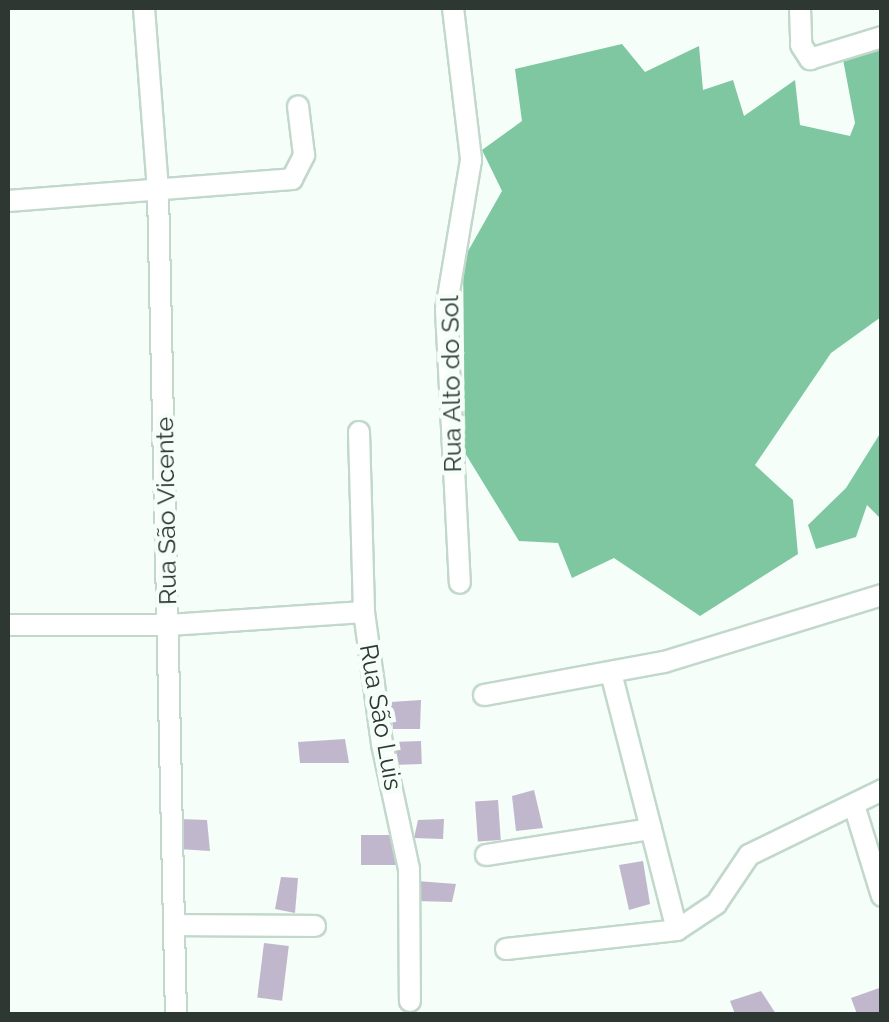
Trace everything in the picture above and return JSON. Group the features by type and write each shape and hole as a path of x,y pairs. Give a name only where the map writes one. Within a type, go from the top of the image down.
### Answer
{"street":[{"name":"Rua São Vicente","path":"144,8 158,192 176,1014"},
{"name":"Rua Alto do Sol","path":"453,8 471,160 446,310 460,583"},
{"path":"800,8 802,45 810,58 882,37"},
{"path":"8,201 279,182 299,173 298,106"},
{"name":"Rua São Luis","path":"358,432 364,612 382,744 410,869 410,1001"},
{"path":"484,695 611,673 882,596"},
{"path":"8,625 169,625 364,612"},
{"path":"611,673 677,930"},
{"path":"506,949 677,930 716,904 750,855 882,790"},
{"path":"854,805 882,896"},
{"path":"486,855 651,828"},
{"path":"175,924 315,926"}],"green space":[{"path":"622,44 645,72 699,46 703,90 733,80 744,116 795,80 800,125 850,136 855,123 842,54 881,44 881,317 831,353 755,465 793,500 798,554 700,616 614,558 572,578 558,543 519,541 465,453 463,260 502,191 482,150 522,121 515,69"},
{"path":"881,432 881,519 867,505 856,537 816,549 808,525 846,488"}],"building":[{"path":"421,700 420,729 393,729 390,702"},
{"path":"345,739 349,763 300,763 298,742"},
{"path":"421,741 422,764 393,765 392,742"},
{"path":"534,790 543,828 516,831 512,796"},
{"path":"498,800 501,840 478,842 475,802"},
{"path":"179,819 207,820 210,851 178,849"},
{"path":"444,819 443,839 414,838 418,820"},
{"path":"361,835 396,835 396,865 361,865"},
{"path":"643,861 650,904 629,910 619,865"},
{"path":"281,877 298,878 295,913 275,909"},
{"path":"417,881 456,884 452,902 416,901"},
{"path":"264,943 289,946 282,1001 257,998"},
{"path":"882,987 882,1014 857,1014 851,998"},
{"path":"761,991 776,1014 735,1014 730,1001"}]}
